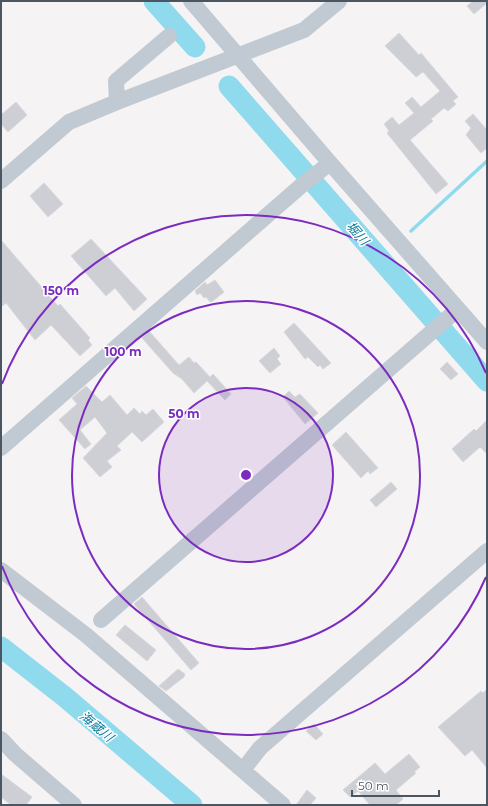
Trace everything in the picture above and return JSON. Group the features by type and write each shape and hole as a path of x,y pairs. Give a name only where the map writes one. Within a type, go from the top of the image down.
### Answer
{"street":[{"path":"191,1 239,55 326,165 454,313 487,342"},
{"path":"1,181 69,122 304,30 338,1"},
{"path":"117,102 116,81 169,36"},
{"path":"1,448 326,165"},
{"path":"102,620 454,313"},
{"path":"243,770 260,748 487,551"},
{"path":"1,570 86,635 283,805"},
{"path":"1,740 74,805"}],"building":[{"path":"473,1 487,1 487,3 474,14 467,6"},
{"path":"399,33 419,55 421,53 458,97 453,101 456,104 448,111 444,108 431,119 433,121 410,140 448,184 436,194 387,133 389,131 384,124 392,117 399,125 414,113 405,103 412,97 421,107 440,91 423,72 416,77 385,46"},
{"path":"16,102 27,115 8,132 1,124 1,115"},
{"path":"473,114 487,130 487,148 481,153 466,135 471,128 465,121"},
{"path":"44,183 63,204 48,217 30,196"},
{"path":"91,239 147,299 134,311 115,288 106,296 71,256"},
{"path":"1,240 58,306 60,304 90,338 88,340 92,345 80,356 51,325 35,340 6,303 1,307"},
{"path":"215,280 224,292 210,302 200,293 197,295 195,291 205,282 207,285"},
{"path":"294,323 331,363 323,369 320,365 318,367 308,357 305,359 284,332"},
{"path":"149,331 179,365 189,357 194,363 196,362 210,377 213,374 231,394 225,400 207,381 194,393 182,379 173,373 142,338"},
{"path":"274,348 280,356 277,359 281,364 270,373 259,361"},
{"path":"447,362 458,374 451,380 440,369"},
{"path":"86,386 102,402 110,395 127,415 134,408 140,414 142,411 146,415 153,409 164,422 142,442 132,432 117,446 121,450 107,461 112,467 100,477 83,458 107,433 95,417 80,430 91,444 85,449 59,420 77,404 72,398"},
{"path":"289,391 295,397 300,394 318,413 305,424 283,397"},
{"path":"487,420 487,454 480,447 463,462 452,449 474,429 476,431"},
{"path":"346,432 378,468 370,474 368,471 361,478 332,445"},
{"path":"391,482 397,489 376,507 370,500"},
{"path":"142,597 199,663 191,670 134,604"},
{"path":"125,625 156,650 147,661 116,635"},
{"path":"178,669 185,674 184,677 166,691 159,686"},
{"path":"487,689 487,768 472,750 465,756 438,727 481,691 483,693"},
{"path":"314,724 323,734 316,740 306,731"},
{"path":"409,754 420,767 414,772 416,773 396,790 403,799 396,805 370,805 358,791 350,797 343,790 375,763 385,774"},
{"path":"1,774 32,797 26,805 11,805 1,797"},
{"path":"307,790 316,798 310,805 296,805"}],"waterway":[{"name":"堀川","path":"154,1 195,47"},
{"name":"堀川","path":"229,86 487,381"},
{"path":"411,231 487,161"},
{"name":"海蔵川","path":"1,647 65,697 192,805"}]}
